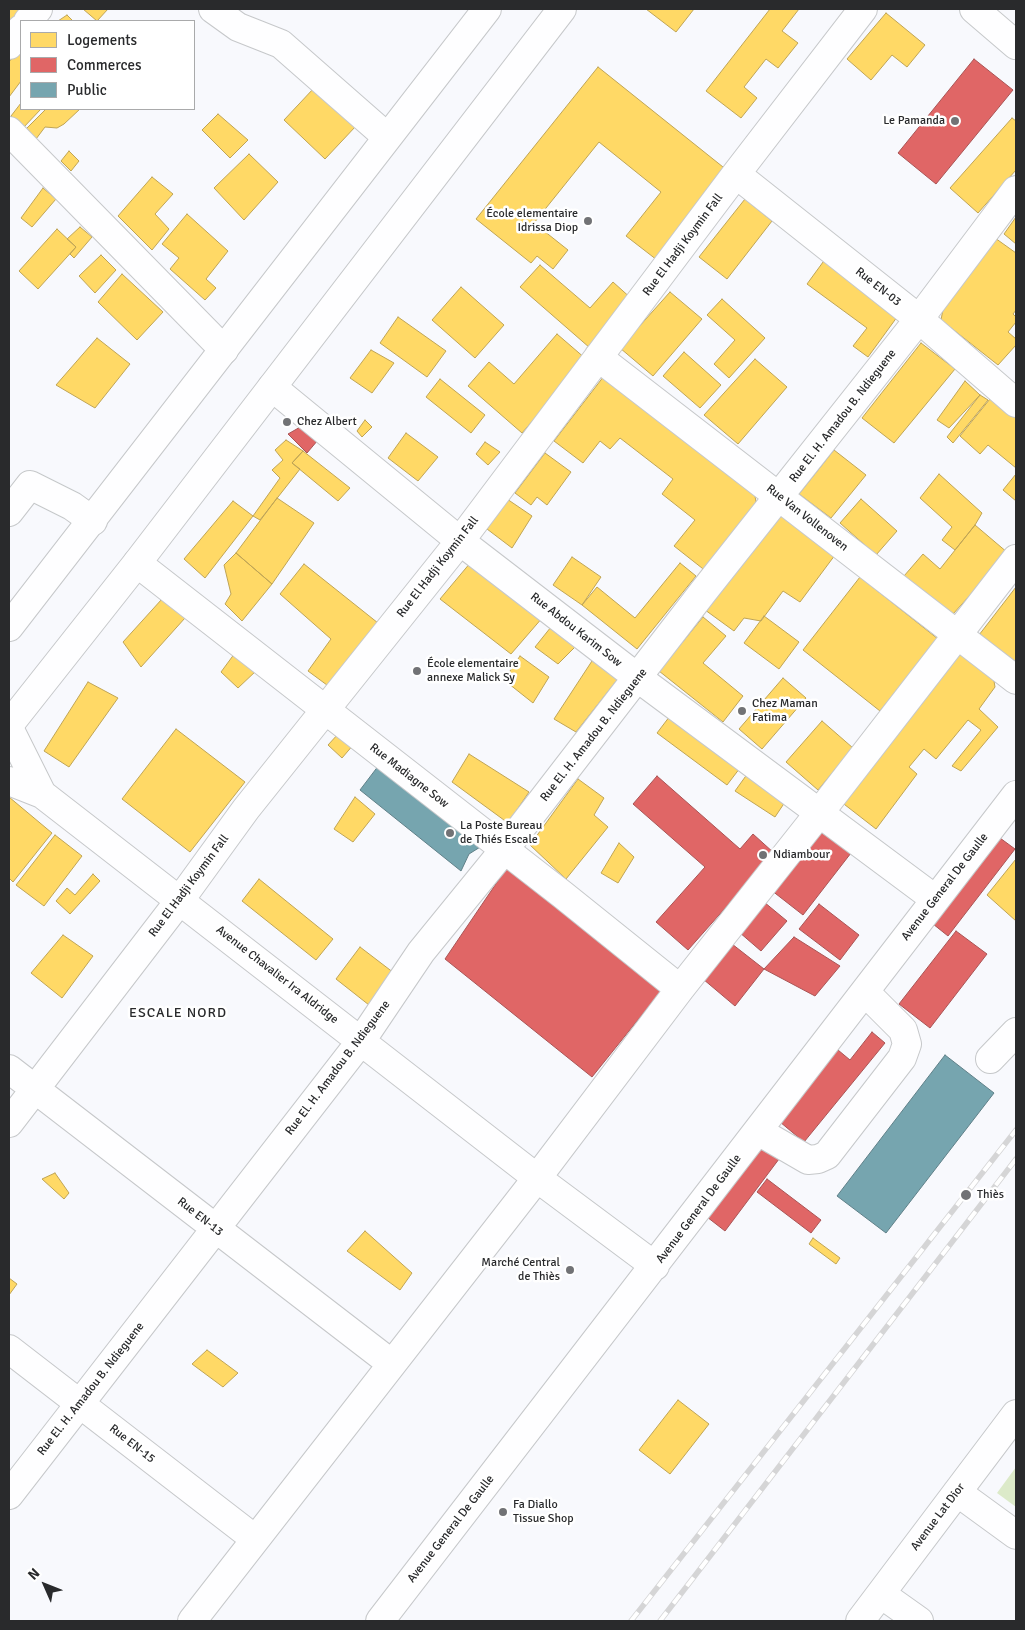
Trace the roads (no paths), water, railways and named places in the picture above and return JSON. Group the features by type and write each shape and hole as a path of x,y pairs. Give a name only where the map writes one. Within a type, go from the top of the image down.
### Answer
{"main road":[{"path":"29,20 38,9"},
{"path":"213,9 238,26 281,44 387,137"},
{"path":"9,628 387,137 488,9"},
{"path":"42,794 9,726 137,563 562,9"},
{"name":"Rue El Hadji Koymin Fall","path":"9,1123 180,900 246,809 460,541 736,174 863,9"},
{"path":"974,9 1016,45"},
{"path":"9,45 20,30"},
{"path":"9,131 224,350"},
{"name":"Rue EN-03","path":"736,174 918,319 1016,403"},
{"name":"Rue El. H. Amadou B. Ndieguene","path":"9,1496 361,1040 421,952 504,850 703,592 918,319 1016,190"},
{"name":"Rue Van Vollenoven","path":"598,357 1016,680"},
{"name":"Rue Abdou Karim Sow","path":"272,387 460,541 638,678 935,899"},
{"path":"14,494 28,486 34,485 93,520"},
{"path":"192,1621 537,1178 680,989 1016,559"},
{"name":"Rue Madiagne Sow","path":"137,563 680,989"},
{"path":"9,781 42,794"},
{"name":"Avenue Chavalier Ira Aldridge","path":"42,794 537,1178 655,1266"},
{"name":"Avenue General De Gaulle","path":"380,1621 1016,795"},
{"path":"758,1131 808,1160 818,1159 827,1155 902,1058 907,1044 903,1030 865,992"},
{"path":"990,1059 1016,1032"},
{"name":"Rue EN-13","path":"9,1069 392,1364"},
{"name":"Rue EN-15","path":"9,1349 255,1539"},
{"name":"Avenue Lat Dior","path":"860,1621 1016,1414"},
{"path":"957,1492 1016,1535"},
{"path":"881,1594 919,1621"}],"railway":[{"path":"631,1621 1016,1130"},
{"path":"660,1621 1016,1159"}],"place":[{"name":"Le Pamanda","path":"955,121"},
{"name":"École elementaire Idrissa Diop","path":"588,221"},
{"name":"Chez Albert","path":"287,422"},
{"name":"École elementaire annexe Malick Sy","path":"417,671"},
{"name":"Chez Maman Fatima","path":"742,711"},
{"name":"La Poste Bureau de Thiés Escale","path":"450,833"},
{"name":"Ndiambour","path":"763,855"},
{"name":"Thiès","path":"966,1195"},
{"name":"Marché Central de Thiès","path":"570,1270"},
{"name":"Fa Diallo Tissue Shop","path":"503,1512"}],"district":[{"name":"ESCALE NORD","path":"178,1013"}]}
